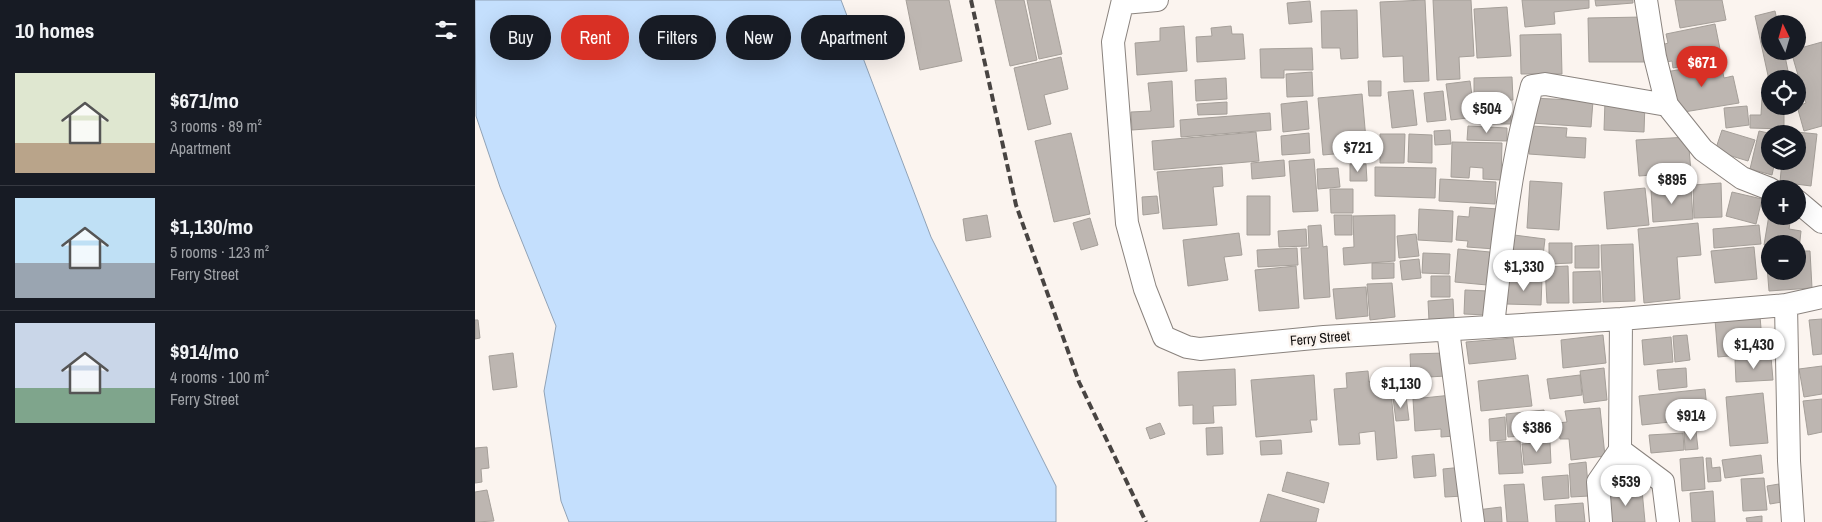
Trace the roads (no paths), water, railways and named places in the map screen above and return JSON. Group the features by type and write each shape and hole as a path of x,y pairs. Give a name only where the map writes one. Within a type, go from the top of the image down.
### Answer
{"street":[{"path":"1123,1 1157,0"},
{"path":"1646,0 1655,57 1667,105 1703,150 1741,178 1761,186"},
{"name":"Ferry Street","path":"1123,1 1113,42 1127,223 1145,289 1164,337 1187,347 1200,349 1324,337 1621,319 1786,305 1822,297"},
{"path":"1493,326 1506,211 1520,128 1532,86 1545,84 1667,105"},
{"path":"1806,209 1822,222"},
{"path":"1786,305 1789,461 1793,522"},
{"path":"1601,522 1598,482 1620,450 1621,319"},
{"path":"1448,330 1473,522"},
{"path":"1620,450 1663,482 1668,522"}],"water":[{"path":"475,0 841,0 847,15 801,15 801,60 864,60 931,237 1056,486 1056,522 569,522 561,501 544,391 556,326 500,187 476,116"}],"railway":[{"path":"971,0 1016,205 1079,382 1146,522"}]}
